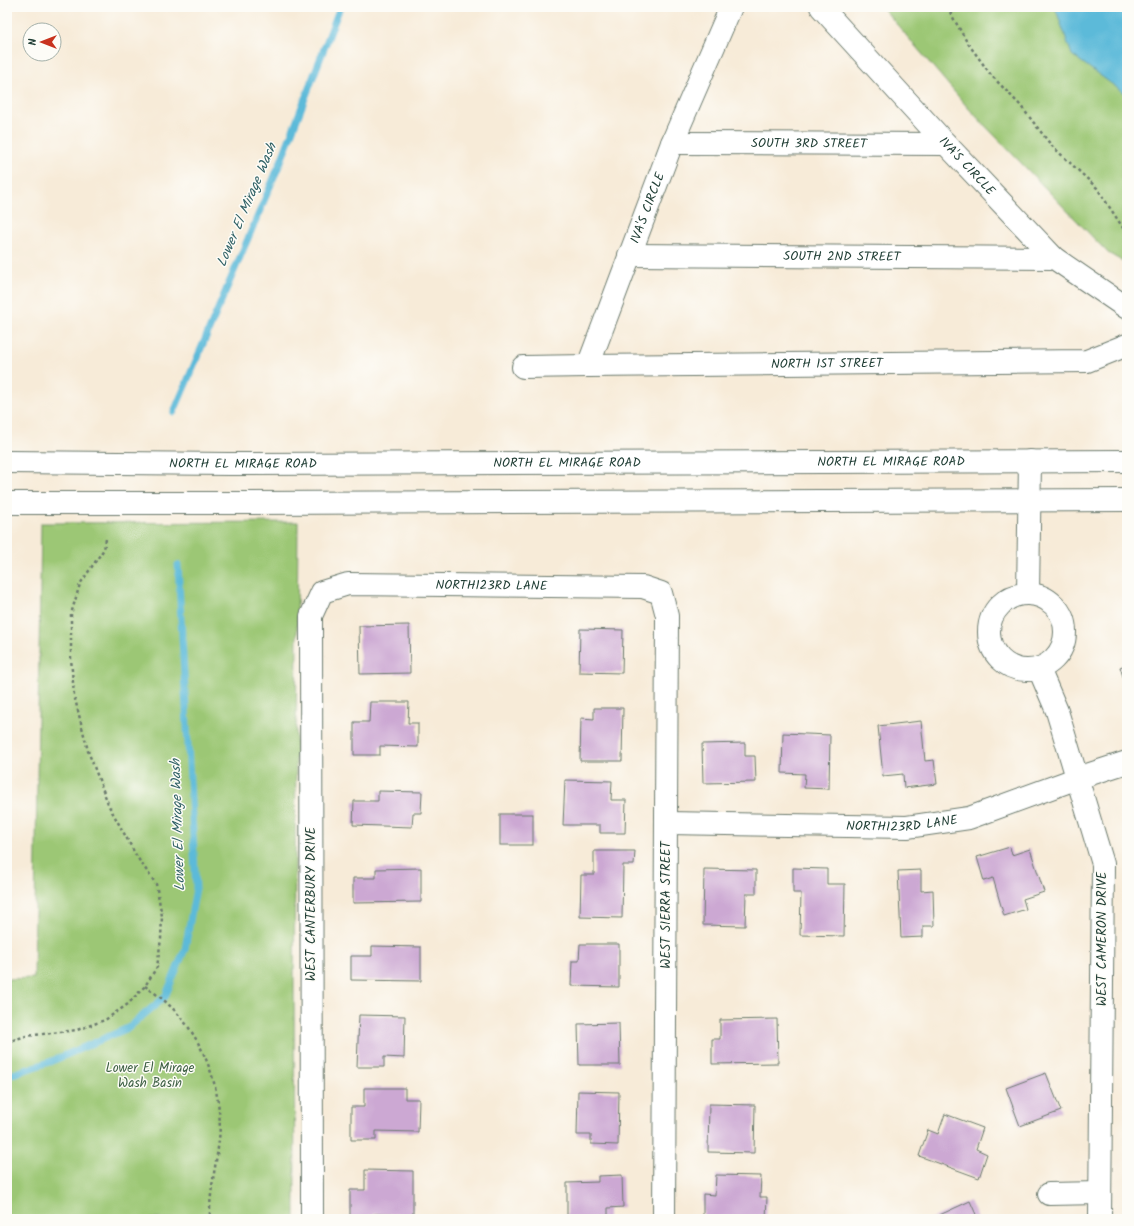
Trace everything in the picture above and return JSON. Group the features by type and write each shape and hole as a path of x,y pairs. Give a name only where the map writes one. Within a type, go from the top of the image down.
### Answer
{"street":[{"name":"IVA'S CIRCLE","path":"588,366 672,142 731,7"},
{"name":"IVA'S CIRCLE","path":"821,7 946,144 1054,258 1127,308"},
{"name":"SOUTH 3RD STREET","path":"672,142 946,144"},
{"name":"SOUTH 2ND STREET","path":"629,255 1054,258"},
{"name":"NORTH 1ST STREET","path":"523,367 1087,361 1127,345"},
{"path":"1028,594 1030,461"},
{"name":"NORTH EL MIRAGE ROAD","path":"7,462 253,464 1127,461"},
{"path":"7,503 249,504 1127,500"},
{"name":"NORTH123RD LANE","path":"322,592 348,584 356,584 643,587 661,593"},
{"name":"WEST CANTERBURY DRIVE","path":"312,1219 311,616 322,592"},
{"name":"WEST SIERRA STREET","path":"661,593 667,616 664,1219"},
{"path":"1028,594 1041,597 1053,604 1061,614 1065,627 1064,640 1059,652 1050,662 1039,669 1027,670 1015,668 1004,663 996,654 991,643 989,631 991,619 997,609 1006,600 1017,595 1028,594"},
{"name":"WEST CAMERON DRIVE","path":"1039,669 1057,711 1103,864 1100,1219"},
{"name":"NORTH123RD LANE","path":"667,823 908,827 969,818 1078,778 1127,762"},
{"path":"1049,1194 1100,1193"}],"path":[{"path":"947,7 967,42 991,75 1020,106 1052,145 1097,188 1127,234"},
{"path":"7,1042 26,1036 77,1030 105,1020 128,1004 145,986 157,967 161,939 162,916 156,884 137,857 109,806 88,751 74,695 70,658 71,614 80,584 104,549 106,539"},
{"path":"145,986 170,1005 181,1018 199,1044 212,1073 220,1109 219,1140 213,1172 210,1219"}],"green space":[{"path":"882,7 1127,7 1127,264 1108,253 969,109"},
{"name":"Lower El Mirage Wash Basin","path":"298,522 294,978 295,1219 7,1219 7,979 34,978 41,523"}],"water":[{"path":"1055,7 1127,7 1127,95 1072,55"}],"building":[{"path":"409,625 410,673 360,674 359,626"},
{"path":"580,629 623,630 622,673 579,672"},
{"path":"1127,664 1127,689 1120,667"},
{"path":"370,702 409,702 408,723 418,723 418,747 380,746 380,755 354,755 354,722 369,722"},
{"path":"594,708 623,708 622,761 580,761 581,718 594,719"},
{"path":"921,721 925,761 934,760 937,784 904,788 903,774 883,776 878,726"},
{"path":"783,733 830,735 829,789 804,788 805,774 782,773"},
{"path":"745,743 745,756 755,756 756,782 703,783 702,744"},
{"path":"565,780 612,781 611,800 626,800 625,833 600,833 600,825 563,825"},
{"path":"378,791 422,792 421,813 413,813 412,827 353,825 354,801 378,801"},
{"path":"500,814 533,814 533,845 500,845"},
{"path":"1010,847 1012,855 1030,849 1044,892 1023,899 1026,909 1004,916 993,878 984,881 977,857"},
{"path":"594,851 635,851 634,865 623,865 622,918 580,917 581,875 594,875"},
{"path":"421,868 421,902 353,903 353,878 376,878 376,869"},
{"path":"793,868 827,869 827,884 845,884 844,936 800,935 801,893 793,893"},
{"path":"704,869 756,870 756,894 746,894 745,926 703,925"},
{"path":"921,870 921,891 933,890 934,926 923,926 923,937 901,938 898,871"},
{"path":"580,944 619,944 619,987 571,986 572,961 579,961"},
{"path":"372,946 421,947 421,981 351,980 351,956 372,956"},
{"path":"359,1015 405,1016 404,1058 384,1057 384,1067 357,1067"},
{"path":"777,1019 778,1063 712,1064 712,1039 720,1039 720,1020"},
{"path":"619,1023 620,1065 579,1065 578,1024"},
{"path":"1046,1073 1061,1111 1020,1126 1006,1088"},
{"path":"364,1088 405,1088 405,1099 419,1099 418,1132 376,1131 376,1140 351,1140 351,1107 364,1107"},
{"path":"578,1091 619,1092 618,1145 591,1144 591,1135 577,1135"},
{"path":"709,1104 755,1105 754,1153 708,1152"},
{"path":"945,1114 983,1128 976,1149 987,1154 979,1178 919,1156 928,1130 938,1134"},
{"path":"365,1170 413,1171 413,1215 374,1214 374,1219 350,1219 350,1190 365,1190"},
{"path":"622,1175 623,1207 608,1208 608,1219 567,1219 567,1183 598,1182 598,1176"},
{"path":"716,1175 761,1176 760,1197 767,1197 766,1219 703,1219 703,1194 715,1195"},
{"path":"970,1201 978,1219 931,1219"}],"waterway":[{"name":"Lower El Mirage Wash","path":"174,412 281,161 340,7"},
{"name":"Lower El Mirage Wash","path":"7,1076 52,1061 128,1028 165,997 185,949 196,888 178,565"}]}
